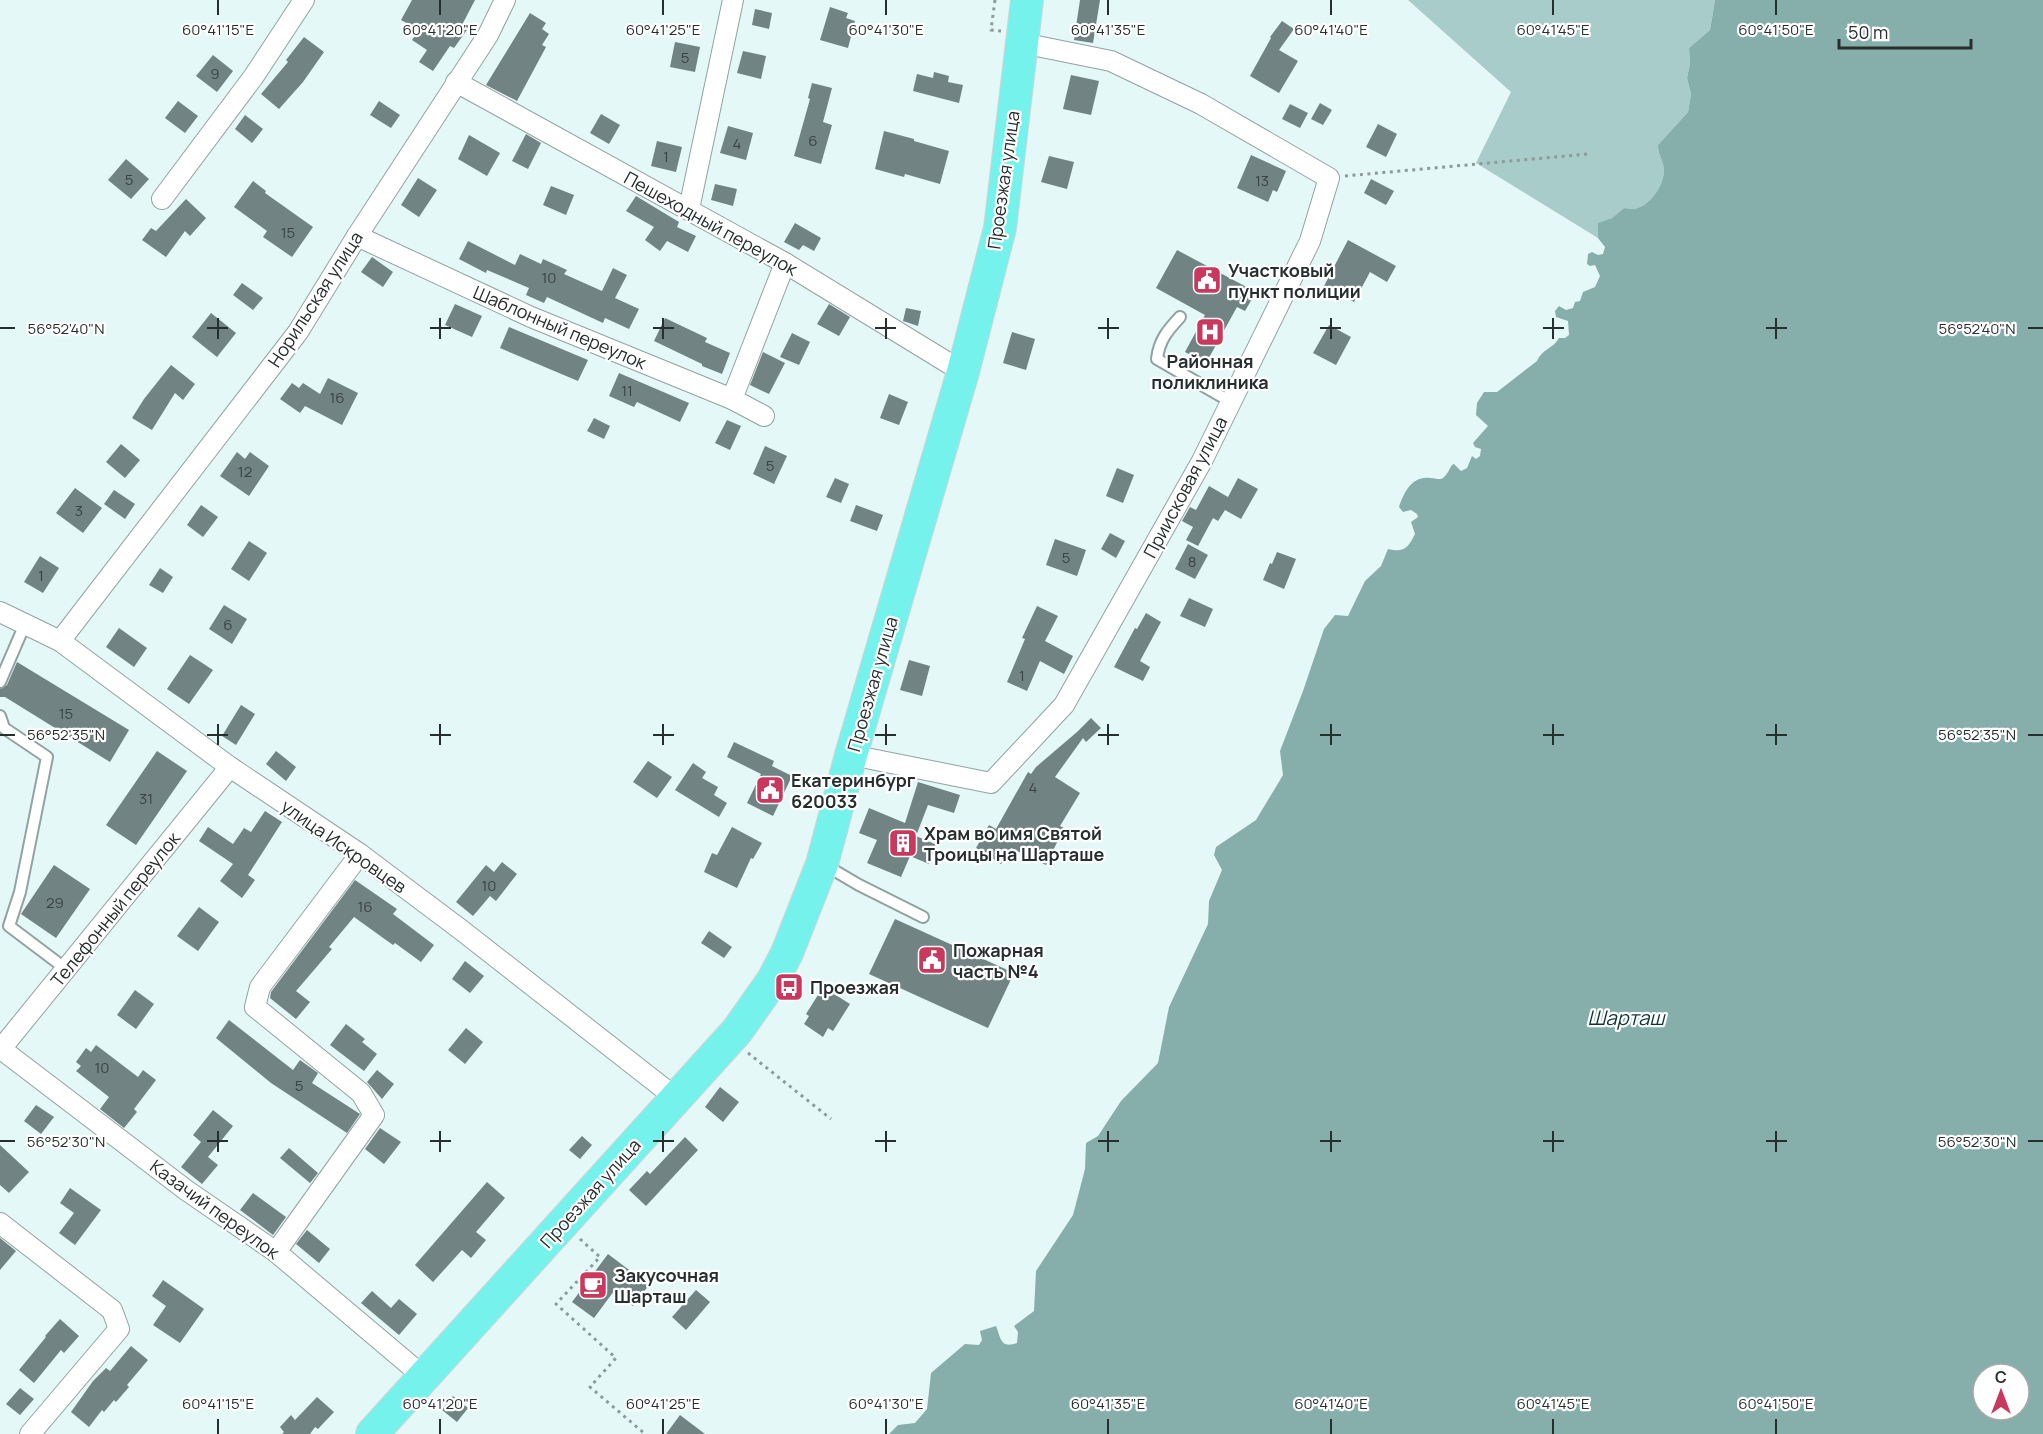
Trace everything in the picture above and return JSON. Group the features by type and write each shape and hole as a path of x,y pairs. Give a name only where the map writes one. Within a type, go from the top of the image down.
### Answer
{"main road":[{"name":"Проезжая улица","path":"372,1434 737,1031 773,980 787,953 822,864 851,755 963,372 1000,228 1012,37 1027,0"}],"street":[{"path":"162,200 254,76 304,0"},
{"name":"Норильская улица","path":"60,641 298,332 357,236 488,35 505,0"},
{"path":"689,209 733,0"},
{"path":"1012,37 1111,61 1201,104 1329,178"},
{"name":"Пешеходный переулок","path":"456,82 785,263 963,372"},
{"name":"Приисковая улица","path":"851,755 991,783 1064,705 1202,460 1310,241 1329,178"},
{"name":"Шаблонный переулок","path":"357,236 531,317 732,399 764,416"},
{"path":"732,399 785,263"},
{"name":"улица Искровцев","path":"0,612 60,641 230,767 360,854 470,936 676,1098"},
{"name":"Телефонный переулок","path":"0,1049 230,767"},
{"path":"276,1252 374,1115 361,1093 255,1007 260,987 360,854"},
{"name":"Казачий переулок","path":"0,1049 186,1190 276,1252 424,1377"},
{"path":"0,1223 112,1310 119,1329 30,1434"}],"lane":[{"path":"1180,317 1159,346 1157,359 1231,402"},
{"path":"0,682 25,624"},
{"path":"0,716 4,728 47,756 20,892 9,926 66,969"},
{"path":"822,864 923,918"}],"path":[{"path":"995,0 991,30 1012,37"},
{"path":"1329,178 1588,154"},
{"path":"740,1047 831,1119"},
{"path":"574,1234 600,1257 556,1304 616,1358 590,1387 645,1434"}],"shaded area":[{"path":"1408,0 1715,0 1710,30 1689,48 1690,63 1687,78 1691,94 1688,112 1658,145 1664,171 1657,192 1640,207 1624,208 1612,218 1599,223 1598,238 1476,163 1511,92"}],"water":[{"name":"Шарташ","path":"1715,0 2043,0 2043,1434 889,1434 898,1425 915,1423 927,1409 931,1373 965,1344 979,1345 982,1340 980,1331 996,1326 1004,1343 1007,1345 1017,1343 1018,1332 1014,1326 1034,1311 1036,1271 1073,1215 1085,1169 1086,1143 1098,1136 1121,1101 1158,1063 1169,1007 1208,924 1209,901 1222,870 1214,855 1216,847 1256,820 1283,775 1280,751 1324,629 1335,615 1348,616 1365,581 1381,566 1388,549 1402,550 1408,546 1415,534 1411,522 1418,517 1411,510 1403,512 1399,507 1410,486 1419,479 1442,478 1454,464 1461,471 1467,468 1472,456 1476,459 1480,456 1481,449 1475,447 1473,443 1488,426 1476,415 1477,403 1484,392 1497,392 1537,361 1559,338 1569,335 1568,321 1556,317 1555,311 1559,306 1566,310 1573,308 1575,302 1580,301 1583,292 1595,287 1600,276 1595,265 1587,264 1588,254 1592,252 1598,255 1603,254 1605,247 1598,238 1598,223 1612,218 1624,208 1640,207 1652,198 1661,185 1664,171 1658,145 1688,112 1691,94 1687,78 1690,63 1689,48 1710,30"}],"building":[{"path":"412,0 475,0 463,23 469,27 454,48 450,46 433,71 419,62 427,50 412,40 419,30 401,20"},
{"path":"1080,0 1100,0 1093,43 1074,40"},
{"path":"830,7 848,13 846,18 855,21 848,48 820,40"},
{"path":"755,9 772,13 769,29 752,25"},
{"path":"530,13 546,23 542,29 549,34 542,45 546,47 517,101 486,85"},
{"path":"1282,21 1294,29 1279,50 1298,61 1279,93 1250,76 1270,37"},
{"path":"304,37 324,52 303,82 279,109 261,94 288,62 286,60"},
{"path":"675,42 700,47 695,72 670,67"},
{"path":"743,51 766,56 761,79 737,73"},
{"path":"213,55 233,71 217,92 196,76"},
{"path":"934,72 949,76 948,82 963,85 959,103 913,91 917,74 933,78"},
{"path":"1071,75 1099,81 1091,115 1063,109"},
{"path":"812,83 832,88 823,122 832,125 821,164 794,156 810,99 808,98"},
{"path":"178,101 198,116 185,133 165,118"},
{"path":"379,101 400,115 391,128 370,115"},
{"path":"1320,103 1332,110 1323,125 1311,119"},
{"path":"1290,104 1308,113 1300,128 1282,119"},
{"path":"601,114 620,125 609,144 590,133"},
{"path":"245,115 263,129 252,143 235,129"},
{"path":"1378,124 1397,134 1386,157 1366,147"},
{"path":"728,126 753,133 746,160 720,153"},
{"path":"884,131 949,151 940,184 905,174 904,177 875,169"},
{"path":"526,134 541,143 528,169 512,161"},
{"path":"469,135 500,153 487,176 458,159"},
{"path":"657,141 682,147 676,172 651,166"},
{"path":"1251,155 1286,171 1277,192 1273,190 1268,202 1237,188"},
{"path":"1049,156 1074,162 1067,189 1041,182"},
{"path":"126,159 149,179 131,199 108,180"},
{"path":"418,178 437,190 419,217 401,205"},
{"path":"1371,179 1394,191 1386,205 1364,193"},
{"path":"253,181 266,191 265,193 313,227 292,257 263,237 267,231 234,207"},
{"path":"715,184 737,189 733,206 711,200"},
{"path":"551,186 574,195 566,215 543,205"},
{"path":"636,196 679,222 677,227 696,236 688,252 667,241 660,251 645,240 654,227 626,211"},
{"path":"186,199 206,218 190,236 185,231 166,257 142,240 151,228 156,231"},
{"path":"795,223 821,238 814,251 803,245 799,250 784,242"},
{"path":"1348,240 1396,266 1387,282 1370,272 1354,302 1324,286"},
{"path":"468,241 515,265 520,254 541,264 543,259 567,270 564,274 602,291 613,268 627,275 615,298 639,309 629,329 605,318 603,323 547,297 544,303 526,295 529,288 487,270 486,273 459,259"},
{"path":"1177,250 1256,292 1245,311 1237,307 1206,363 1185,352 1205,315 1156,288"},
{"path":"372,257 393,272 383,287 361,272"},
{"path":"242,283 263,298 253,310 233,295"},
{"path":"455,304 482,316 472,337 445,325"},
{"path":"829,304 850,317 839,336 817,324"},
{"path":"906,308 921,311 918,326 903,321"},
{"path":"211,313 236,333 217,357 192,337"},
{"path":"665,318 707,338 705,342 730,353 722,374 654,341"},
{"path":"1329,325 1351,337 1336,365 1313,353"},
{"path":"509,327 588,360 578,381 500,348"},
{"path":"1012,332 1035,339 1026,370 1003,363"},
{"path":"792,333 810,342 799,365 780,357"},
{"path":"763,352 785,363 769,394 750,385"},
{"path":"171,365 195,384 183,400 175,393 152,430 132,418"},
{"path":"619,373 689,403 680,422 637,402 634,407 609,396"},
{"path":"328,378 358,393 342,425 305,406 300,413 280,399 292,383 299,388 303,383 320,394"},
{"path":"889,394 908,402 899,425 880,418"},
{"path":"594,418 610,426 604,439 587,431"},
{"path":"727,420 741,426 730,450 715,443"},
{"path":"121,444 140,460 125,478 106,462"},
{"path":"765,446 787,456 774,484 753,474"},
{"path":"237,452 245,459 250,452 269,466 249,496 220,476"},
{"path":"1117,468 1134,475 1123,503 1106,496"},
{"path":"835,478 849,484 841,503 826,497"},
{"path":"1238,478 1258,489 1241,519 1225,510 1218,521 1213,518 1198,546 1186,540 1193,527 1182,521 1190,507 1196,510 1209,486 1228,497"},
{"path":"75,488 102,508 83,533 56,513"},
{"path":"114,490 135,504 125,519 104,504"},
{"path":"201,505 218,517 203,537 187,525"},
{"path":"856,505 883,515 877,531 850,521"},
{"path":"1110,533 1125,541 1116,558 1101,549"},
{"path":"1055,539 1086,550 1077,576 1046,565"},
{"path":"249,541 267,553 249,581 231,569"},
{"path":"1188,544 1208,555 1195,579 1175,569"},
{"path":"1277,552 1296,559 1284,589 1263,580"},
{"path":"40,556 59,568 43,593 24,582"},
{"path":"160,568 173,577 163,593 149,585"},
{"path":"1189,598 1213,609 1205,627 1180,616"},
{"path":"224,605 247,619 232,644 209,629"},
{"path":"1037,606 1058,616 1045,641 1073,656 1064,674 1040,661 1027,691 1007,682 1025,639 1022,638"},
{"path":"1146,613 1161,622 1140,661 1150,667 1143,681 1114,667 1135,628 1137,629"},
{"path":"119,628 147,648 134,667 106,647"},
{"path":"190,655 213,670 189,704 167,689"},
{"path":"909,660 930,666 922,696 900,690"},
{"path":"17,662 129,730 110,762 5,697 0,697 0,689 7,685"},
{"path":"241,705 255,714 236,745 222,736"},
{"path":"1091,718 1101,728 1086,742 1083,738 1055,777 1080,793 1060,826 1064,828 1046,865 1011,848 1001,864 976,848 989,825 996,829 1028,772 1031,774"},
{"path":"734,742 774,761 772,766 792,776 773,816 747,803 761,774 727,757"},
{"path":"157,751 187,771 136,845 106,825"},
{"path":"276,751 296,767 286,781 266,764"},
{"path":"648,761 672,777 657,798 633,782"},
{"path":"693,763 706,772 702,778 718,787 714,795 727,803 719,817 675,790"},
{"name":"Храм во имя Святой Троицы на Шарташе","path":"918,782 960,795 954,813 928,805 916,836 937,845 929,864 910,856 901,877 867,863 877,840 859,833 869,808 905,823"},
{"path":"265,811 282,822 248,875 255,880 242,898 220,881 233,864 199,841 208,827 233,844 244,828 251,832"},
{"path":"732,827 762,843 753,859 751,858 737,888 704,872 712,853 717,855"},
{"path":"502,862 517,874 496,901 490,896 473,916 456,902 486,865 494,872"},
{"path":"54,865 90,889 56,938 21,914"},
{"path":"355,880 397,909 393,914 434,945 421,962 354,917 329,947 332,949 296,991 310,1002 296,1019 270,998 271,992"},
{"path":"199,907 219,922 198,951 177,936"},
{"path":"895,919 1014,973 988,1028 869,974"},
{"path":"709,931 732,947 724,958 701,943"},
{"path":"465,961 484,976 470,993 452,979"},
{"path":"823,987 850,1004 833,1031 828,1028 823,1037 804,1024 809,1016 806,1014"},
{"path":"135,990 154,1004 136,1029 117,1015"},
{"path":"229,1020 293,1070 300,1060 318,1073 312,1083 360,1114 347,1133 271,1083 216,1038"},
{"path":"346,1024 365,1039 362,1042 377,1054 364,1071 330,1045"},
{"path":"466,1028 483,1042 465,1064 448,1050"},
{"path":"96,1045 138,1077 143,1070 156,1080 134,1109 137,1112 124,1128 100,1109 109,1097 76,1071 81,1066 76,1062 86,1048 91,1052"},
{"path":"377,1070 394,1084 382,1099 367,1082"},
{"path":"720,1087 739,1102 723,1122 705,1107"},
{"path":"36,1105 54,1117 41,1134 24,1121"},
{"path":"213,1110 233,1126 208,1157 218,1165 202,1184 181,1167 201,1142 193,1135"},
{"path":"380,1128 401,1142 384,1164 365,1149"},
{"path":"582,1136 592,1145 580,1159 569,1150"},
{"path":"685,1137 698,1150 646,1206 629,1190 647,1171 650,1174"},
{"path":"0,1145 29,1172 9,1193 0,1185"},
{"path":"289,1148 318,1173 310,1183 280,1158"},
{"path":"487,1182 505,1198 476,1232 486,1240 471,1258 462,1250 433,1282 415,1265"},
{"path":"70,1188 101,1210 75,1245 59,1233 74,1213 60,1203"},
{"path":"253,1193 286,1217 273,1235 240,1210"},
{"path":"307,1230 330,1249 319,1263 296,1244"},
{"path":"0,1238 16,1251 0,1270"},
{"path":"608,1254 649,1285 633,1306 614,1291 594,1318 572,1302"},
{"path":"163,1280 204,1309 180,1343 153,1325 166,1306 152,1296"},
{"path":"696,1290 710,1302 686,1330 672,1317"},
{"path":"372,1291 391,1308 399,1299 417,1314 399,1335 361,1303"},
{"path":"60,1319 79,1336 64,1353 61,1350 34,1383 19,1370"},
{"path":"131,1346 148,1360 116,1402 114,1400 104,1412 102,1410 89,1427 71,1412 93,1381 106,1368 110,1371"},
{"path":"20,1388 34,1399 20,1415 6,1404"},
{"path":"453,1396 468,1408 457,1422 442,1410"},
{"path":"317,1397 334,1412 318,1429 315,1427 310,1434 282,1434 284,1432 280,1427 291,1415 295,1420"},
{"path":"680,1415 705,1434 666,1434"}],"place":[{"name":"Участковый пункт полиции","path":"1207,280"},
{"name":"Районная поликлиника","path":"1210,332"},
{"name":"Екатеринбург 620033","path":"770,790"},
{"name":"Храм во имя Святой Троицы на Шарташе","path":"903,843"},
{"name":"Пожарная часть №4","path":"932,960"},
{"name":"Проезжая","path":"789,987"},
{"name":"Закусочная Шарташ","path":"593,1285"}]}
